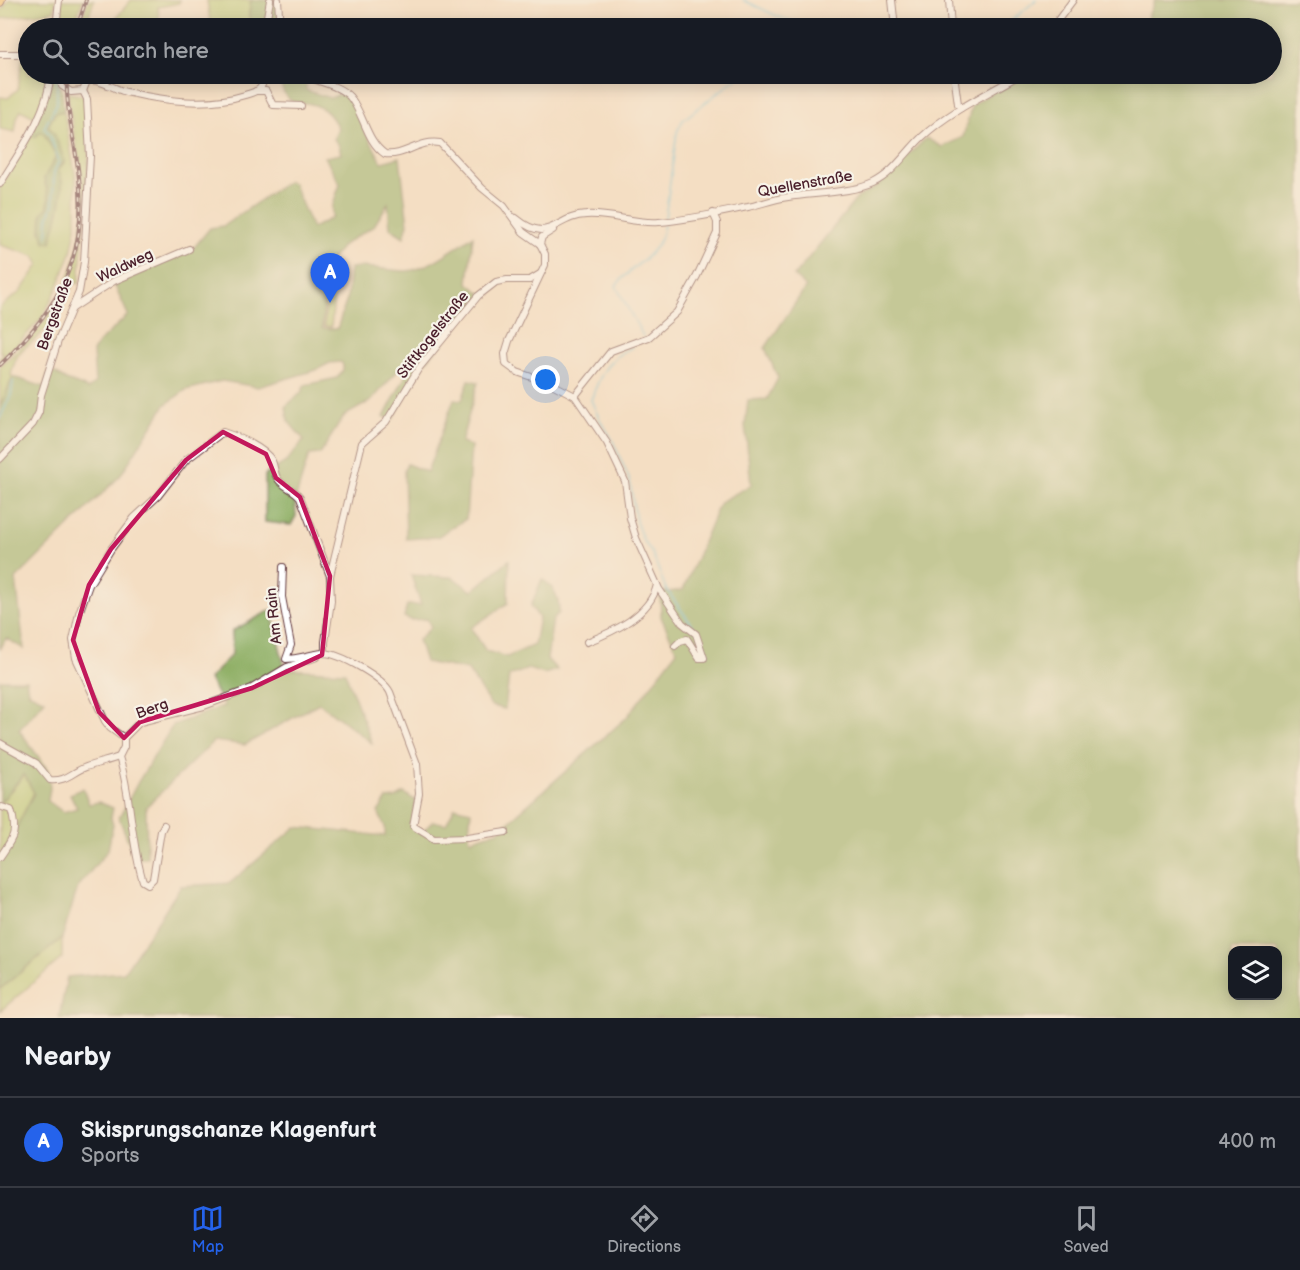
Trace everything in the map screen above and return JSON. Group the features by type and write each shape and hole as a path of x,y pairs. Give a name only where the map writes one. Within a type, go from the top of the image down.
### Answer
{"street":[{"path":"57,18 59,0"},
{"path":"267,18 270,0"},
{"path":"278,0 279,18"},
{"path":"892,0 894,18"},
{"path":"949,0 950,18"},
{"path":"1060,18 1073,0"},
{"path":"0,54 18,54"},
{"path":"0,184 39,117 46,101 49,84"},
{"path":"62,84 65,90 71,92 83,91 86,84"},
{"path":"103,84 138,95 184,101 224,101 256,91 266,91"},
{"path":"256,91 262,84 273,105 301,106"},
{"path":"324,84 346,94 355,105 369,134 382,153 396,154 430,142 440,143 482,188 501,202 523,232 540,244 544,250 546,260 511,336 505,354 506,361 508,366 517,372 577,393 619,465 628,489 633,528 658,584 682,623 696,634 704,658 699,658 687,639 675,646"},
{"path":"955,84 958,104 961,108"},
{"name":"Quellenstraße","path":"513,216 534,230 558,226 585,214 639,222 659,222 786,197 870,185 891,172 921,138 961,108 1003,84"},
{"name":"Bergstraße","path":"0,459 28,431 39,412 41,395 55,348 79,292 84,262 90,156 87,99 83,91"},
{"path":"577,393 611,351 655,334 677,312 717,233 717,222 713,213"},
{"name":"Quellenstraße","path":"540,244 544,236 558,226"},
{"name":"Waldweg","path":"73,308 114,281 189,249"},
{"name":"Stiftkogelstraße","path":"325,653 331,601 330,576 362,443 386,422 419,368 478,296 496,282 530,280 541,274"},
{"name":"Stiftkogelstraße","path":"124,738 110,728 105,721 76,658 73,640 79,613 89,585 111,549 134,518 158,496 186,460 223,432 266,454 272,462 276,478 295,490 300,497 330,576"},
{"name":"Am Rain","path":"283,567 282,597 291,645 286,659 325,653"},
{"path":"587,642 628,623 655,594 658,584"},
{"path":"325,653 369,673 388,688 417,764 419,794 413,826 434,839 466,838 506,832"},
{"name":"Berg","path":"164,825 159,840 152,883 148,884 143,881 138,867 125,776 119,757 124,747 124,738 140,723 204,706 252,688 287,668 325,653"},
{"path":"0,743 36,763 50,780 58,781 84,767 119,757"},
{"path":"0,857 13,837 16,827 11,810 2,807"}],"highlighted area":[{"path":"223,432 266,454 276,478 300,497 330,576 322,655 252,688 140,722 124,738 99,712 73,640 89,585 111,549 186,460"}],"green space":[{"path":"9,0 56,0 54,11 0,19 0,12"},
{"path":"60,0 83,0 77,18 59,18"},
{"path":"88,0 94,0 88,18 82,18"},
{"path":"131,0 180,0 179,3 158,7 159,18 116,18"},
{"path":"207,0 251,0 250,18 210,18"},
{"path":"251,0 276,0 277,18 250,18"},
{"path":"1155,0 1300,0 1300,1018 59,1018 67,977 124,972 181,886 230,883 296,827 385,836 385,827 378,812 387,799 396,798 404,793 416,801 411,826 421,833 433,821 446,824 455,807 471,811 470,840 498,831 627,717 677,651 661,617 660,593 683,590 720,502 751,485 745,425 748,400 767,399 778,378 765,348 806,287 794,276 857,198 880,184 926,138 942,147 963,137 972,105 1005,84 1282,84 1282,18 1147,18"},
{"path":"19,84 47,84 44,100 36,118 21,110 15,132 0,129 0,97 8,98 18,89"},
{"path":"49,84 59,84 64,111 55,113 48,126 54,133 65,161 58,170 61,177 62,195 51,242 45,242 41,231 42,213 48,207 49,198 44,178 56,157 45,135 40,132 35,137 31,136"},
{"path":"281,84 306,84 306,90 330,98 343,93 353,104 382,162 400,157 408,224 404,237 390,228 388,203 374,226 343,245 328,263 322,328 337,329 347,299 350,268 414,270 441,257 473,236 468,283 483,295 423,365 393,419 384,417 405,377 403,365 371,401 344,416 320,454 309,455 295,501 296,516 291,525 265,522 265,475 286,462 304,440 288,421 286,406 301,393 305,385 337,378 343,370 341,362 330,363 316,370 258,387 222,381 186,390 165,405 120,476 16,579 24,649 6,638 0,650 0,406 13,377 44,387 49,371 88,389 95,383 93,352 99,342 128,315 114,284 191,251 210,228 223,226 288,181 293,183 312,228 332,218 332,207 340,184 325,157 341,154 339,145 334,139 338,128 331,116 320,107 291,100"},
{"path":"68,93 84,96 89,155 79,284 74,282 49,326 20,353 11,375 13,377 0,406 0,367 36,331 56,303 71,271 80,238 83,187"},
{"path":"64,111 76,179 76,228 71,253 57,289 42,318 0,363 0,357 4,353 0,352 0,307 20,292 39,265 34,256 0,245 0,187 31,136 40,132 45,135 56,157 44,178 49,198 45,242 58,170 65,161 48,126 55,113"},
{"path":"329,278 336,279 331,327 324,326"},
{"path":"469,380 478,382 461,443 471,446 466,519 437,537 406,539 404,471 407,464 427,472 454,399 462,400"},
{"path":"509,560 508,603 471,628 486,651 507,657 534,645 539,618 531,606 542,579 555,593 559,613 553,619 547,659 557,670 544,674 528,669 509,676 505,709 491,706 468,670 425,662 418,640 431,627 427,619 411,620 404,617 407,605 421,605 411,575 452,577 472,591"},
{"path":"271,610 285,669 345,672 372,743 319,703 245,745 214,741 146,807 147,858 135,858 119,818 138,782 173,725 224,706 209,679 232,654 232,631"},
{"path":"0,680 26,680 28,692 45,700 19,730 48,770 50,788 48,801 63,812 77,808 70,794 83,788 89,804 99,802 113,808 111,818 113,825 108,850 78,887 62,938 0,989 0,859 34,793 24,774 0,803"},
{"path":"25,774 34,793 0,859 0,803"},
{"path":"62,938 62,958 0,1011 0,989"}],"waterway":[{"path":"743,0 782,18"},
{"path":"1015,18 1036,0"},
{"path":"47,237 48,219 53,204 54,172 59,161 49,133 44,128 57,103 57,84"},
{"path":"665,218 677,132 683,120 729,84"},
{"path":"643,336 616,286 651,253 657,245 664,225"},
{"path":"632,347 610,362 591,400 612,439 630,481 636,522 643,540 652,553 666,589 697,632"},
{"path":"0,418 11,395 13,381"},
{"path":"700,636 708,654"}],"railway":[{"path":"80,18 86,0"},
{"path":"0,365 39,322 54,300 66,278 74,254 81,200 67,84"}],"place":[{"name":"Skisprungschanze Klagenfurt","path":"330,303"}]}
